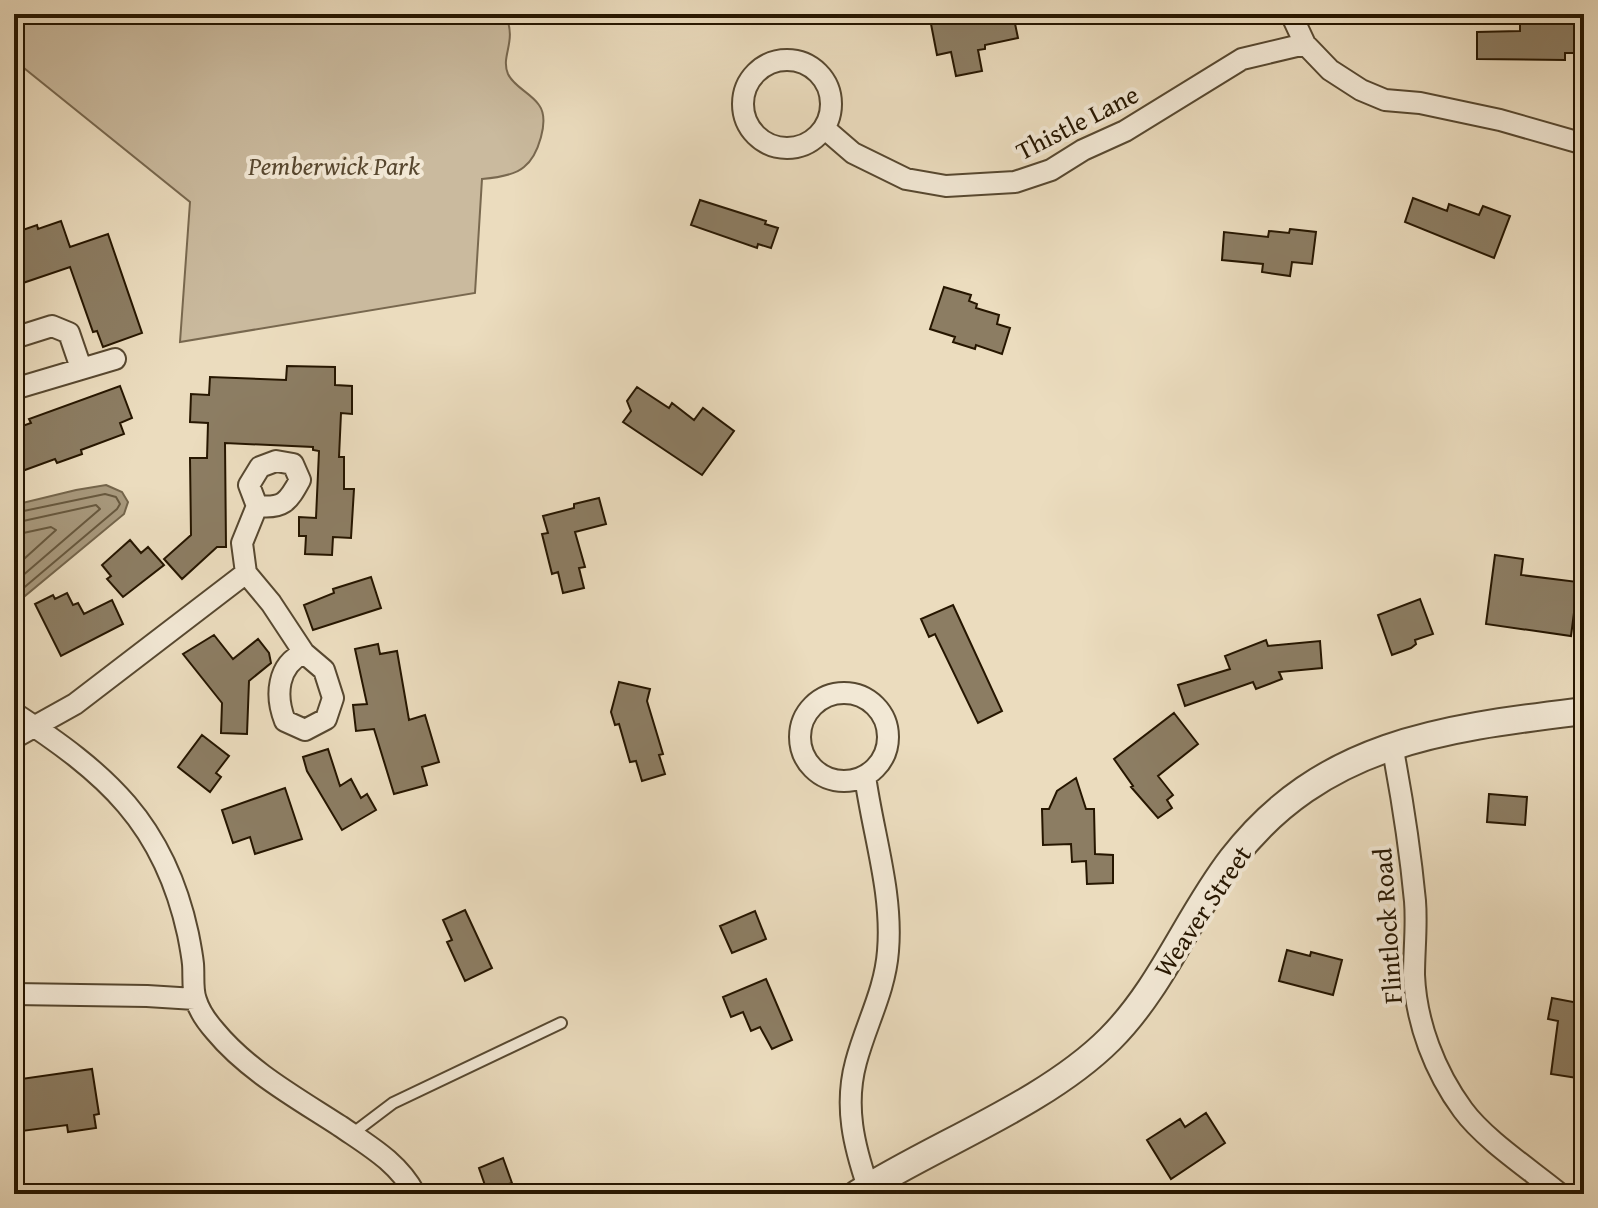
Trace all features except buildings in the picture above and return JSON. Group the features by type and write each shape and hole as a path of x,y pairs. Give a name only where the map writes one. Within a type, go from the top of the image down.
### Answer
{"street":[{"path":"1291,14 1305,44 1330,70 1361,90 1385,100 1420,103 1500,120 1584,144"},
{"name":"Thistle Lane","path":"824,128 853,153 906,179 946,186 1015,182 1051,170 1083,150 1125,131 1242,59 1305,44"},
{"path":"784,59 811,66 826,82 830,92 832,107 824,128 807,144 787,149 763,141 749,126 743,105 746,88 753,75 764,66 784,59"},
{"path":"14,338 52,326 69,333 81,368"},
{"path":"14,389 115,359"},
{"path":"257,506 242,543 246,573 271,603 304,653"},
{"path":"14,738 75,704 246,573"},
{"path":"851,693 869,700 885,720 888,740 881,762 865,776 851,781 829,780 807,762 799,744 801,725 807,712 818,701 832,694 851,693"},
{"name":"Weaver Street","path":"863,1191 1038,1093 1086,1060 1136,1011 1232,859 1267,820 1300,792 1349,764 1392,745 1468,728 1584,711"},
{"path":"14,713 99,776 134,811 151,836 166,865 181,909 193,961 195,999 214,1030 272,1081 387,1157 406,1177 415,1194"},
{"name":"Flintlock Road","path":"1392,745 1411,864 1416,918 1414,978 1420,1018 1432,1058 1463,1111 1560,1194"},
{"path":"863,1191 850,1115 850,1094 856,1062 883,985 888,949 885,889 865,776"},
{"path":"14,994 195,999"}],"lane":[{"path":"352,1134 393,1103 561,1023"}],"green space":[{"name":"Pemberwick Park","path":"14,14 505,14 510,33 506,61 508,74 539,105 543,119 541,138 534,155 520,170 482,179 475,293 180,342 190,202 14,60"}],"water":[{"path":"106,485 122,492 128,502 124,514 14,605 14,505"}]}
